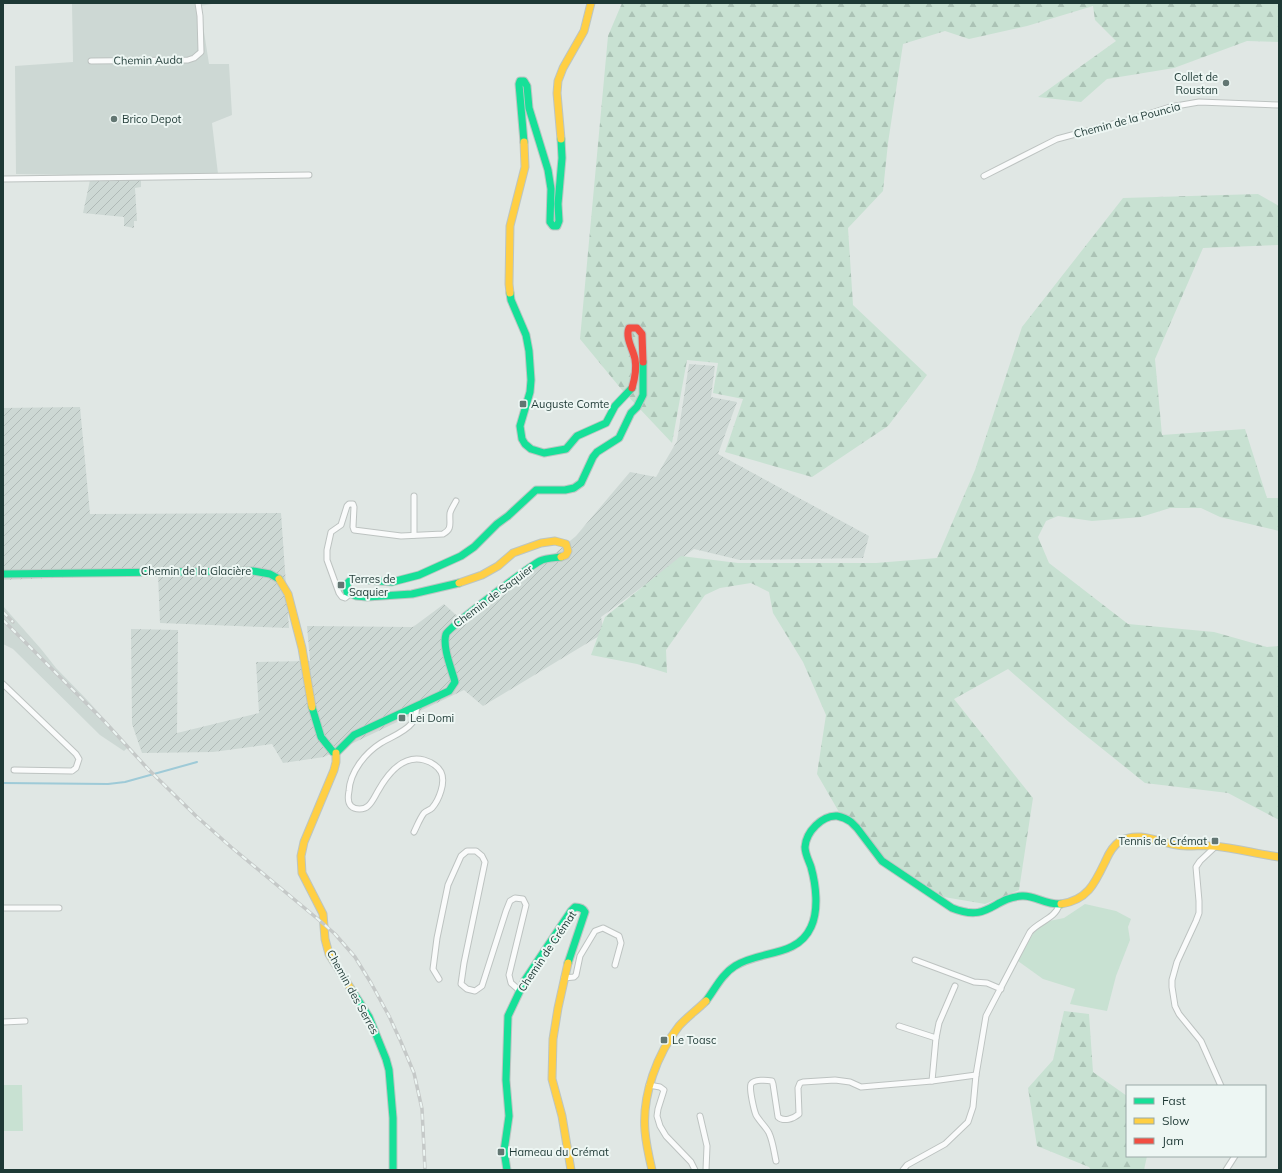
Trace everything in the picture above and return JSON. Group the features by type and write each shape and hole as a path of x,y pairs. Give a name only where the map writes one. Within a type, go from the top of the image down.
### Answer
{"street":[{"name":"Chemin Auda","path":"91,61 188,60 194,58 201,52 198,3"},
{"path":"456,501 450,514 450,527 447,532 443,534 414,535 384,534 354,530 354,507 351,503 349,504 341,525 332,532 327,550 327,560 339,593 342,597 345,598 350,594 347,592 346,587 348,582 353,579 380,582 402,580 419,575 462,556 474,547 497,524 536,490 565,490 574,488 581,483 593,457 597,452 619,438 631,413 641,401 643,395 644,376 642,334 639,330 632,327 629,328 627,333 635,358 636,370 634,381 631,389 614,406 603,425 577,436 566,448 544,453 531,449 525,444 521,434 520,422 529,397 531,380 529,351 526,335 511,300 509,284 510,226 525,168 519,84 520,81 524,81 527,86 529,108 550,179 550,222 555,227 559,221 558,204 562,158 557,92 558,81 563,68 584,31 591,3"},
{"name":"Chemin de la Pouncia","path":"984,176 1057,139 1170,107 1200,102 1279,105"},
{"path":"3,179 309,175"},
{"path":"414,496 414,535"},
{"name":"Chemin de Saquier","path":"336,750 354,735 449,691 454,685 455,679 445,646 446,634 450,629 473,610 540,561 566,555 568,551 566,544 555,540 541,543 513,553 498,566 482,575 452,585 412,594 367,597 350,594"},
{"name":"Chemin de la Glacière","path":"3,574 253,571 274,576 285,586 288,594 302,648 311,704 321,737 327,745 336,750"},
{"path":"3,684 76,754 79,759 76,768 72,771 14,770"},
{"path":"414,832 424,814 432,808 442,789 442,774 438,767 430,761 420,759 408,760 396,766 381,786 369,806 365,808 360,809 353,807 350,805 348,798 349,786 361,761 380,743 411,725 417,714 416,706"},
{"name":"Chemin des Serres","path":"336,750 334,770 304,842 302,851 302,868 305,881 323,914 325,939 329,954 369,1017 386,1059 389,1070 392,1104 393,1170"},
{"path":"652,1170 644,1128 649,1085 658,1060 671,1039 687,1018 708,998 730,968 751,959 785,950 796,944 806,935 814,917 816,898 814,878 805,848 807,839 815,825 824,819 837,817 846,819 860,830 878,858 896,872 958,911 971,914 984,912 1020,896 1032,897 1050,904 1071,902 1088,892 1098,878 1110,850 1121,840 1136,836 1179,845 1235,848 1279,857"},
{"path":"1216,846 1200,861 1196,867 1199,901 1198,917 1177,962 1172,980 1172,987 1174,1006 1201,1041 1221,1085"},
{"path":"439,979 433,969 437,938 448,885 461,856 467,851 476,851 482,856 485,862 464,963 462,984 467,989 475,991 482,986 506,911 510,901 515,898 523,899 526,905 509,975 511,982 519,990"},
{"path":"903,1170 907,1165 945,1144 968,1122 973,1107 976,1075 986,1016 1002,989 1030,932 1036,926 1052,916 1059,904"},
{"name":"Chemin de Crémat","path":"507,1170 504,1151 509,1116 506,1091 508,1016 525,980 572,911 575,908 580,907 585,912 585,916 571,951 564,978 554,1030 552,1070 554,1088 562,1116 571,1170"},
{"path":"3,908 59,908"},
{"path":"564,978 574,977 576,975 583,951 592,934 598,929 603,928 619,936 621,946 615,965"},
{"path":"915,960 974,982 987,983 1002,989"},
{"path":"932,1081 936,1038 941,1019 955,986"},
{"path":"3,1022 24,1021"},
{"path":"899,1026 936,1038"},
{"path":"776,1161 770,1134 754,1110 750,1087 753,1082 766,1080 772,1081 778,1117 785,1120 799,1114 798,1088 800,1083 803,1082 835,1080 850,1082 861,1087 932,1081 976,1075"},
{"path":"649,1085 660,1087 664,1090 657,1116 662,1130 691,1162 695,1170"},
{"path":"700,1116 707,1146 706,1170"},
{"path":"1226,1170 1234,1157"}],"shaded area":[{"path":"72,3 218,3 200,6 209,64 229,64 232,115 212,123 218,174 16,174 15,66 73,62"},
{"path":"141,179 141,187 135,188 137,221 134,221 134,228 124,226 124,217 83,213 90,180"},
{"path":"689,364 715,366 711,397 737,402 718,454 869,536 863,558 740,560 694,549 601,617 604,633 483,706 464,690 324,757 283,763 272,744 213,752 142,753 132,724 131,629 178,630 177,733 259,713 256,662 310,661 307,626 413,627 444,604 466,624 576,536 630,472 656,477 677,441"},
{"path":"80,407 90,514 281,513 289,628 160,623 158,574 3,580 3,408"},
{"path":"3,606 56,668 129,746 124,751 100,735 13,649 3,644"}],"green space":[{"path":"622,3 1279,3 1279,42 1247,41 1174,68 1107,79 1081,102 1038,97 1116,41 1095,20 1093,6 1027,26 969,39 945,31 903,44 888,143 883,191 848,228 853,305 927,375 888,426 812,477 725,452 743,399 713,393 718,363 687,360 672,443 622,390 580,339 608,36"},
{"path":"1258,194 1279,206 1279,245 1203,248 1155,359 1162,435 1245,429 1267,498 1279,498 1279,531 1220,517 1201,508 1170,508 1141,517 1092,521 1058,516 1046,521 1038,537 1049,563 1128,624 1214,632 1267,647 1279,646 1279,820 1228,793 1145,783 1069,722 1008,669 954,699 1033,798 1019,890 985,904 944,897 882,856 861,826 839,812 817,774 826,715 803,662 773,613 769,592 751,583 720,588 705,595 666,650 667,673 637,664 591,655 605,617 681,556 738,563 876,563 937,558 975,470 1022,327 1123,198"},
{"path":"1085,904 1116,911 1131,919 1128,927 1130,940 1116,976 1107,1011 1070,1004 1075,989 1043,979 1018,961 1032,935 1038,928 1049,921 1064,918"},
{"path":"1064,1011 1089,1014 1093,1072 1126,1095 1126,1157 1147,1157 1144,1170 1091,1170 1089,1167 1037,1146 1028,1088 1053,1060"},
{"path":"3,1085 22,1085 23,1131 3,1131"}],"waterway":[{"path":"3,783 108,784 125,782 197,762"}],"railway":[{"path":"3,612 13,622"},
{"path":"3,620 105,722 148,769 196,816 335,934 355,957 389,1016 414,1073 422,1109 425,1170"}],"traffic: fast":[{"path":"524,142 520,81 524,81 527,86 529,108 548,170 551,189 550,222 553,226 557,226 559,221 558,204 562,158 561,139"},
{"path":"510,293 511,300 526,335 529,351 531,380 530,392 520,426 522,439 531,449 544,453 566,449 577,436 606,423 615,406 632,388"},
{"path":"459,583 412,594 367,597 356,596 347,592 348,583 353,579 392,582 419,575 461,556 474,547 497,524 536,490 565,490 574,488 581,483 593,457 597,452 619,438 631,413 637,407 643,395 643,362"},
{"path":"336,753 354,735 449,691 455,682 445,645 446,634 450,629 533,565 545,559 561,557"},
{"path":"3,574 253,571 270,574 279,579"},
{"path":"312,707 321,737 333,752 336,753"},
{"path":"706,1001 722,977 730,969 745,961 787,949 797,944 805,937 814,920 816,905 814,882 805,850 806,841 812,830 821,821 831,816 841,817 851,822 882,861 952,908 964,912 974,913 990,908 1012,898 1022,896 1027,896 1050,903 1061,904"},
{"path":"507,1170 504,1151 509,1116 506,1080 508,1016 525,980 571,911 575,907 578,907 585,912 568,963"},
{"path":"351,989 369,1017 389,1070 393,1118 393,1170"}],"traffic: slow":[{"path":"561,139 557,93 558,81 563,68 584,31 591,3"},
{"path":"510,293 510,226 525,167 524,142"},
{"path":"459,583 482,575 498,566 513,553 541,543 555,541 566,544 568,551 566,555 561,557"},
{"path":"279,579 288,594 302,648 312,707"},
{"path":"336,753 334,770 304,842 301,856 302,873 323,914 325,939 329,954 351,989"},
{"path":"1061,904 1078,899 1090,889 1115,845 1127,838 1141,837 1182,846 1221,847 1279,857"},
{"path":"568,963 553,1039 552,1079 562,1116 571,1170"},
{"path":"652,1170 646,1141 645,1117 646,1103 653,1076 658,1062 671,1037 679,1026 706,1001"}],"traffic: jam":[{"path":"632,388 636,366 628,336 629,328 637,328 642,334 643,362"}],"place":[{"name":"Collet de Roustan","path":"1226,83"},
{"name":"Brico Depot","path":"114,119"},
{"name":"Auguste Comte","path":"523,404"},
{"name":"Terres de Saquier","path":"341,585"},
{"name":"Lei Domi","path":"402,718"},
{"name":"Tennis de Crémat","path":"1215,841"},
{"name":"Le Toasc","path":"664,1040"},
{"name":"Hameau du Crémat","path":"501,1152"}]}
